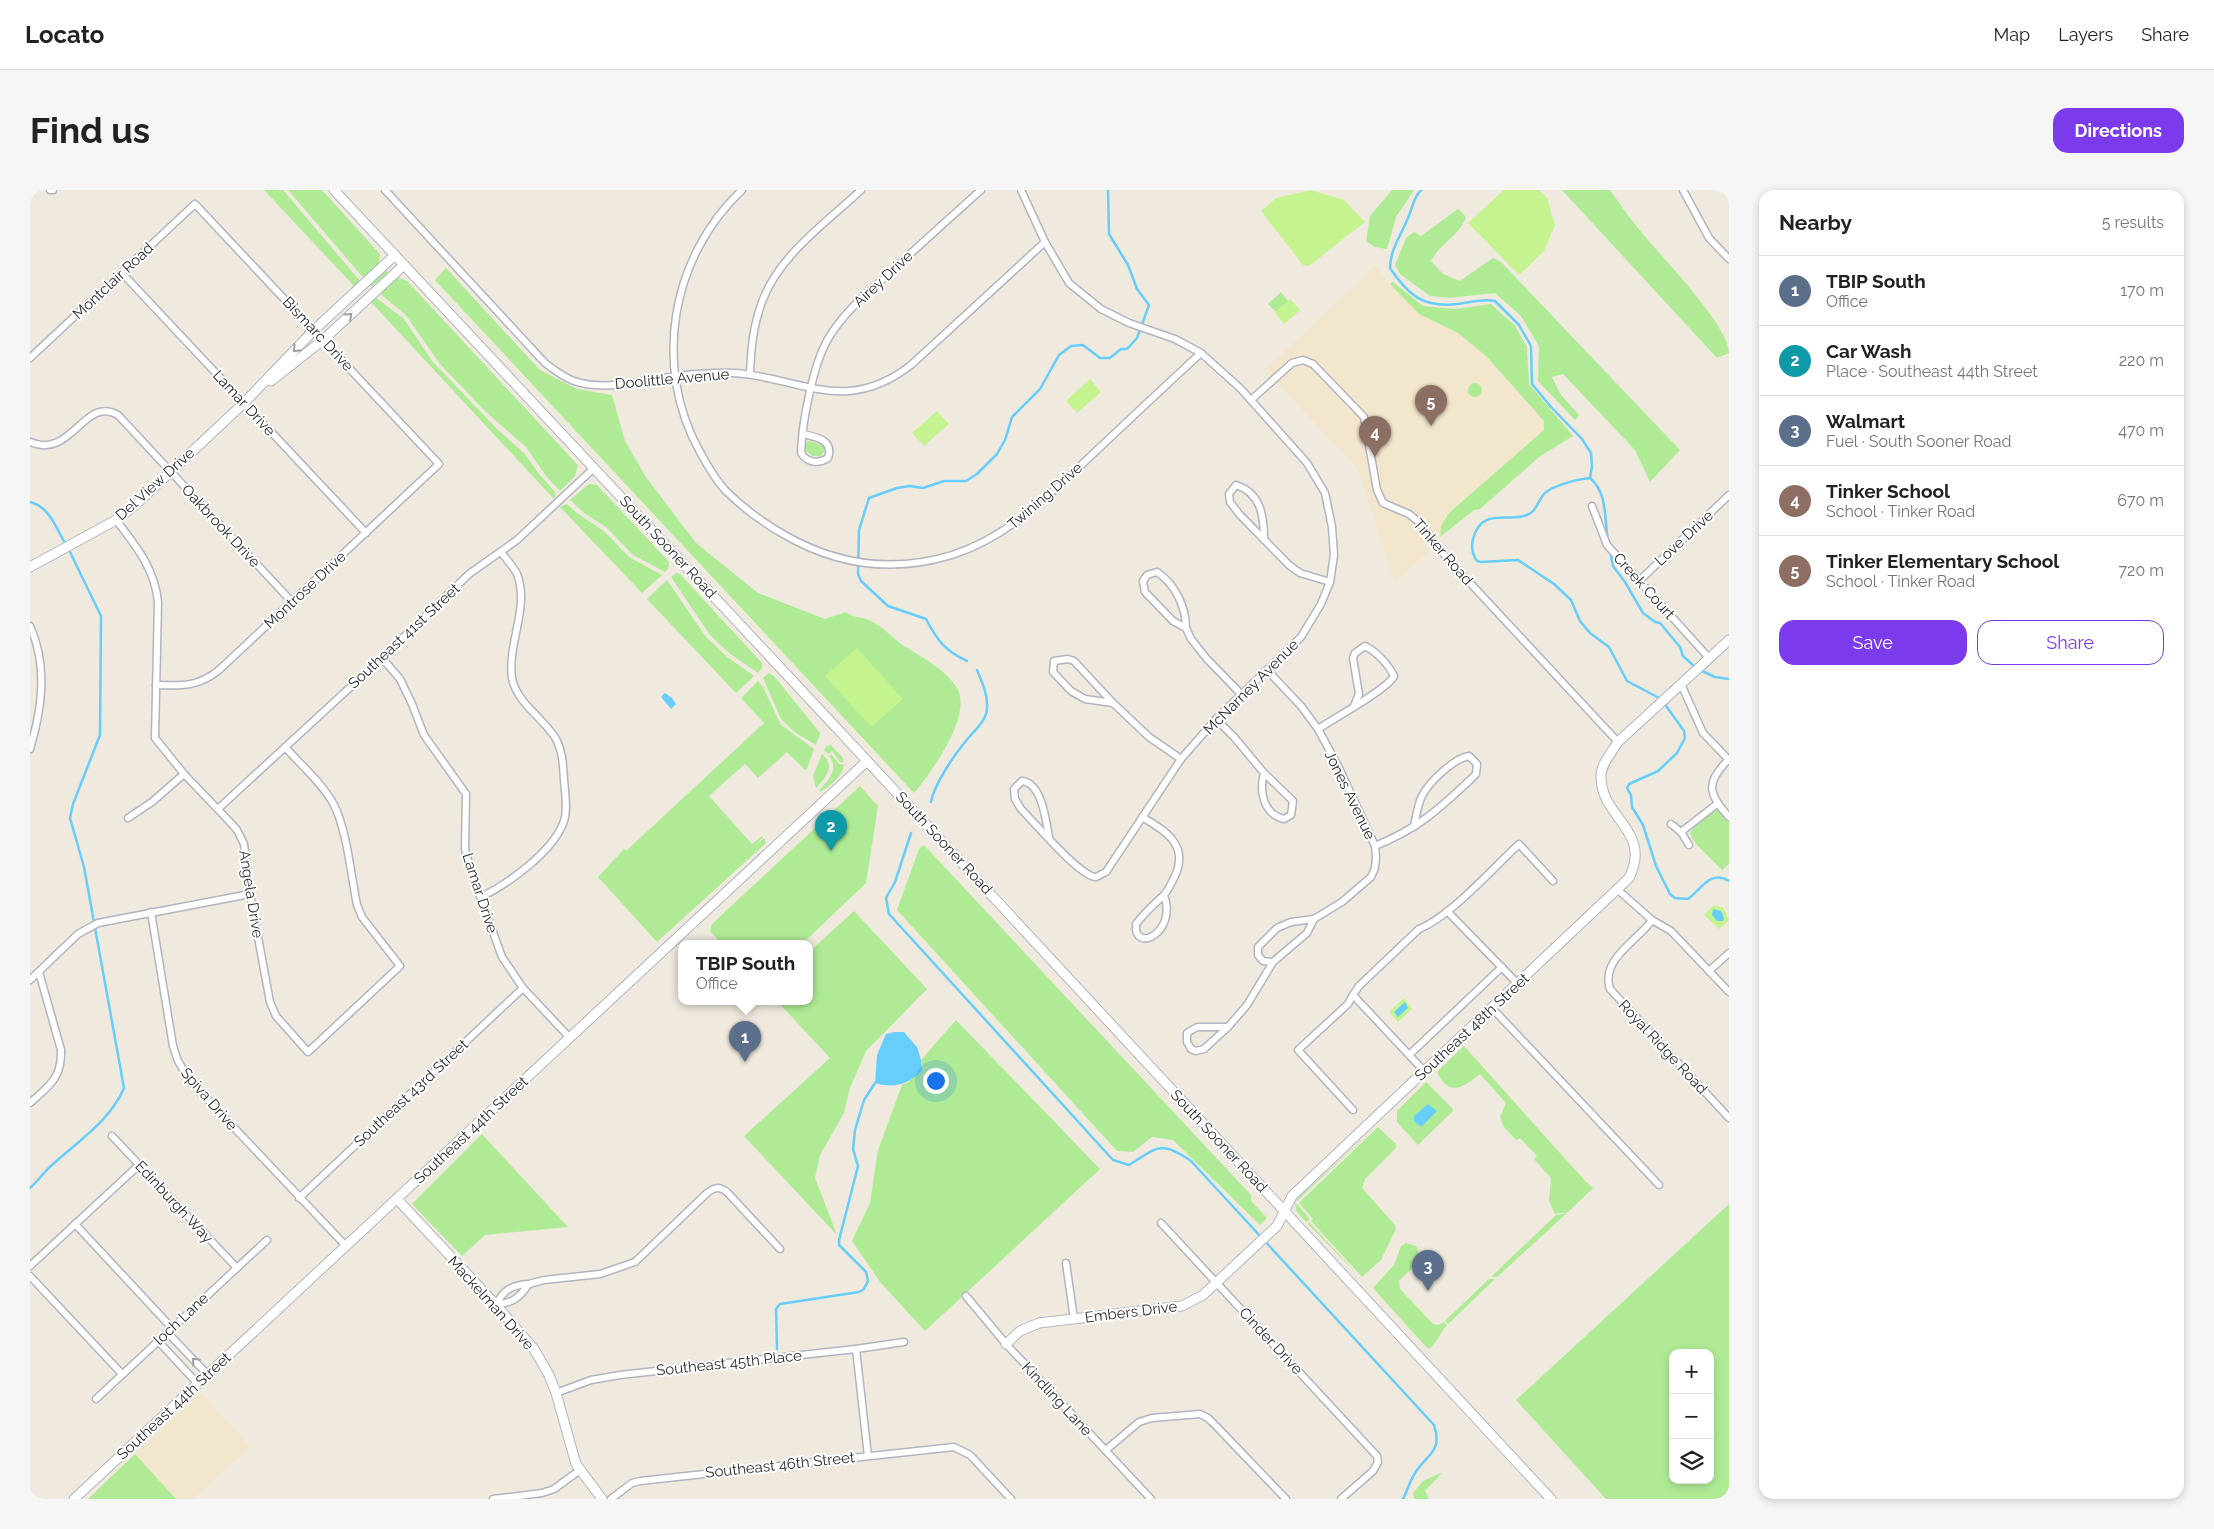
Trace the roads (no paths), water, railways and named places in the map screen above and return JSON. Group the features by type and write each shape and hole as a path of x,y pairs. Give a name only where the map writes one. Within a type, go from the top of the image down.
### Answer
{"main road":[{"name":"South Sooner Road","path":"334,190 867,761 1551,1499"},
{"name":"Del View Drive","path":"30,567 116,520 171,472 244,403 314,330 395,255"},
{"name":"Del View Drive","path":"244,403 323,340 404,265"},
{"path":"1618,742 1729,640"},
{"name":"Southeast 48th Street","path":"1284,1211 1292,1196 1629,878 1635,867 1635,849 1630,833 1609,804 1604,792 1601,776 1605,762 1618,742"},
{"name":"Southeast 44th Street","path":"74,1499 867,761"},
{"name":"Mackelman Drive","path":"397,1199 496,1305 534,1349 549,1375 556,1393 580,1470 602,1499"},
{"name":"Embers Drive","path":"1006,1344 1020,1331 1030,1326 1182,1306 1198,1298 1217,1283 1277,1226 1284,1211"}],"street":[{"name":"Doolittle Avenue","path":"385,190 524,342 559,373 575,381 597,385 617,385 706,373 750,374 835,391 870,387 892,378 911,365 1045,242"},
{"name":"Twining Drive","path":"742,190 712,223 696,249 687,272 679,297 675,320 672,349 676,376 684,417 708,467 725,489 764,523 800,545 854,562 890,566 931,560 973,547 1002,533 1034,509 1200,353"},
{"path":"750,374 751,344 756,320 762,300 775,276 797,250 861,190"},
{"name":"Airey Drive","path":"803,434 812,386 821,353 846,313 981,190"},
{"name":"McNarney Avenue","path":"1021,190 1045,242 1069,283 1101,309 1129,323 1175,339 1200,353 1251,400 1307,462 1325,492 1332,526 1334,555 1330,582 1321,604 1301,637 1216,719 1181,760 1106,872 1096,876 1086,874 1075,866 1049,837"},
{"path":"1683,190 1709,238 1729,259"},
{"name":"Montclair Road","path":"30,358 196,204"},
{"name":"Bismarc Drive","path":"196,204 439,464"},
{"name":"Lamar Drive","path":"122,273 366,533"},
{"name":"Tinker Road","path":"1251,400 1292,363 1303,360 1313,364 1364,417 1377,490 1383,503 1409,514 1420,523 1446,557 1618,742"},
{"name":"Oakbrook Drive","path":"30,442 45,446 54,445 66,438 90,416 100,410 110,410 118,415 292,602"},
{"path":"803,434 817,437 827,442 830,451 828,458 820,462 803,456 801,453 803,434"},
{"name":"Montrose Drive","path":"156,684 194,684 209,678 439,464"},
{"name":"Southeast 41st Street","path":"219,808 382,658 469,574 483,562 517,540 594,468"},
{"path":"1264,540 1264,522 1256,499 1251,492 1236,484 1229,494 1230,502 1275,553 1300,572 1330,582"},
{"name":"Love Drive","path":"1639,580 1729,495"},
{"name":"Creek Court","path":"1592,506 1607,545 1710,658"},
{"name":"Angela Drive","path":"116,520 145,560 156,583 158,602 156,738 184,774 219,808 237,830 244,844 250,894 270,1002 276,1016 308,1052 400,966 362,917 357,905 340,818 332,802 318,783 285,747"},
{"path":"481,897 512,878 542,852 558,834 564,819 562,754 557,740 548,727 518,694 512,680 511,660 521,599 520,586 516,572 501,552"},
{"path":"1186,628 1173,621 1144,592 1143,580 1147,574 1157,572 1163,576 1177,594 1183,608 1186,628 1191,639 1207,659 1241,694"},
{"path":"30,626 37,642 42,665 40,707 34,725 30,749"},
{"path":"1318,729 1354,706 1392,681 1394,676 1390,668 1373,650 1365,646 1355,653 1352,658 1359,694 1354,706"},
{"name":"Lamar Drive","path":"382,658 400,679 424,735 466,794 465,849 471,872 502,957 523,988 570,1038"},
{"path":"1113,703 1085,699 1071,691 1053,672 1054,661 1068,659 1074,661 1113,703 1149,737 1181,760"},
{"name":"Jones Avenue","path":"1266,670 1301,706 1318,729 1339,768 1375,846 1375,868 1371,877 1342,902 1314,919 1291,922 1277,928 1258,947 1258,955 1263,961 1273,962"},
{"path":"1681,684 1703,733 1729,759 1715,775 1711,786 1717,804 1729,817"},
{"path":"1216,719 1264,773 1293,801 1291,815 1284,819 1277,818 1261,794 1260,785 1264,773"},
{"path":"1375,846 1414,827 1426,820 1476,774 1477,764 1469,756 1459,758 1422,796 1414,827"},
{"path":"128,818 152,802 184,774"},
{"path":"1022,781 1028,782 1036,789 1049,837 1021,809 1015,799 1014,790 1022,781"},
{"path":"1681,832 1717,804"},
{"path":"1142,817 1166,832 1175,842 1180,858 1178,870 1164,895 1146,911 1136,924 1140,936 1153,937 1161,928 1167,906 1164,895"},
{"path":"1671,824 1681,832 1689,845"},
{"path":"1353,1110 1298,1050 1348,1004 1359,986 1419,929 1432,924 1448,911 1519,844 1554,881"},
{"path":"1618,890 1652,920 1671,931 1729,992"},
{"path":"30,980 78,934 93,925 151,912 250,894"},
{"path":"1448,911 1518,984"},
{"name":"Spiva Drive","path":"151,912 168,1023 178,1061 190,1081 346,1246"},
{"path":"1228,1028 1197,1027 1187,1033 1187,1042 1190,1049 1196,1051 1204,1049 1228,1028 1247,1005 1273,962 1307,933 1314,919"},
{"name":"Royal Ridge Road","path":"1652,920 1645,930 1616,958 1609,971 1608,984 1613,993 1729,1118"},
{"path":"1709,970 1729,952"},
{"path":"1409,1055 1502,968"},
{"path":"30,1103 57,1077 62,1064 61,1050 39,972"},
{"name":"Southeast 43rd Street","path":"299,1198 523,988"},
{"path":"1353,995 1425,1072"},
{"path":"1492,1008 1659,1185"},
{"name":"Edinburgh Way","path":"112,1136 236,1268"},
{"path":"30,1266 140,1165"},
{"path":"496,1305 501,1295 514,1285 600,1274 635,1262 706,1194 716,1187 728,1192 780,1249"},
{"name":"Cinder Drive","path":"1161,1222 1373,1451 1378,1462 1373,1471 1341,1499"},
{"path":"76,1224 170,1330 182,1348 208,1375"},
{"name":"loch Lane","path":"96,1399 266,1240"},
{"path":"1066,1263 1074,1319"},
{"path":"30,1276 122,1374"},
{"path":"496,1305 512,1303 529,1284"},
{"path":"509,1289 517,1298"},
{"name":"Kindling Lane","path":"966,1296 1006,1344 1151,1499"},
{"path":"158,1341 198,1384"},
{"name":"Southeast 45th Place","path":"556,1393 591,1380 620,1374 856,1349 904,1342"},
{"path":"172,1357 182,1348"},
{"path":"856,1349 868,1456"},
{"path":"1106,1450 1139,1422 1200,1414 1208,1418 1286,1499"},
{"name":"Southeast 46th Street","path":"611,1499 632,1483 640,1481 954,1447 970,1455 1011,1499"},
{"path":"493,1499 542,1493 554,1489 580,1470"}],"water":[{"path":"665,693 676,704 671,709 661,697"},
{"path":"1713,909 1721,911 1724,918 1723,921 1717,921 1712,915"},
{"path":"1405,1002 1408,1008 1398,1017 1394,1012"},
{"path":"904,1032 917,1047 922,1071 900,1084 882,1085 875,1083 877,1055 886,1034"},
{"path":"1428,1104 1437,1111 1421,1127 1414,1121 1414,1116"}],"waterway":[{"path":"967,661 942,644 926,619 888,606 861,581 858,574 859,530 869,498 897,488 910,486 923,488 944,481 966,481 977,474 997,454 1005,440 1012,417 1040,389 1059,355 1071,346 1083,345 1100,358 1110,358 1121,349 1127,349 1137,338 1149,305 1137,289 1128,265 1109,234 1108,190"},
{"path":"1421,190 1415,199 1394,249 1390,268 1403,286 1418,298 1435,304 1445,305 1481,300 1495,301 1519,325 1531,346 1532,384 1582,439 1591,453 1592,466 1590,478"},
{"path":"1590,478 1565,483 1552,488 1544,494 1530,514 1520,517 1489,519 1483,522 1477,529 1473,539 1473,553 1477,561 1481,562 1518,560 1554,584 1571,600 1580,621 1590,633 1609,647 1627,681 1661,699"},
{"path":"1590,478 1596,484 1603,499 1608,540"},
{"path":"30,502 43,508 48,513 66,545"},
{"path":"30,1188 49,1168 102,1121 118,1100 124,1088 84,867 70,818 73,804 100,735 101,616 69,550"},
{"path":"1610,551 1613,566 1625,582 1643,613 1655,622 1660,623 1680,647 1683,656 1695,667"},
{"path":"931,802 936,787 950,762 985,717 987,698 977,670"},
{"path":"1700,670 1715,677 1729,679"},
{"path":"1664,703 1684,731 1685,738 1677,753 1658,771 1629,784 1627,788 1631,795 1632,807 1643,825 1656,866 1670,894 1675,898 1688,899 1706,882 1716,877 1729,881"},
{"path":"911,833 895,882 886,898 889,914 1113,1160 1129,1165 1153,1150 1165,1148 1181,1154 1191,1161 1434,1425 1437,1441 1435,1447 1415,1473 1403,1499"},
{"path":"777,1349 776,1309 780,1304 859,1292 864,1289 868,1281 866,1272 839,1245 839,1240 858,1166 853,1149 855,1130 864,1100 875,1083"}],"place":[{"name":"Tinker Elementary School","path":"1431,426"},
{"name":"Tinker School","path":"1375,457"},
{"name":"Car Wash","path":"831,851"},
{"name":"TBIP South","path":"745,1062"},
{"name":"Walmart","path":"1428,1291"}]}
